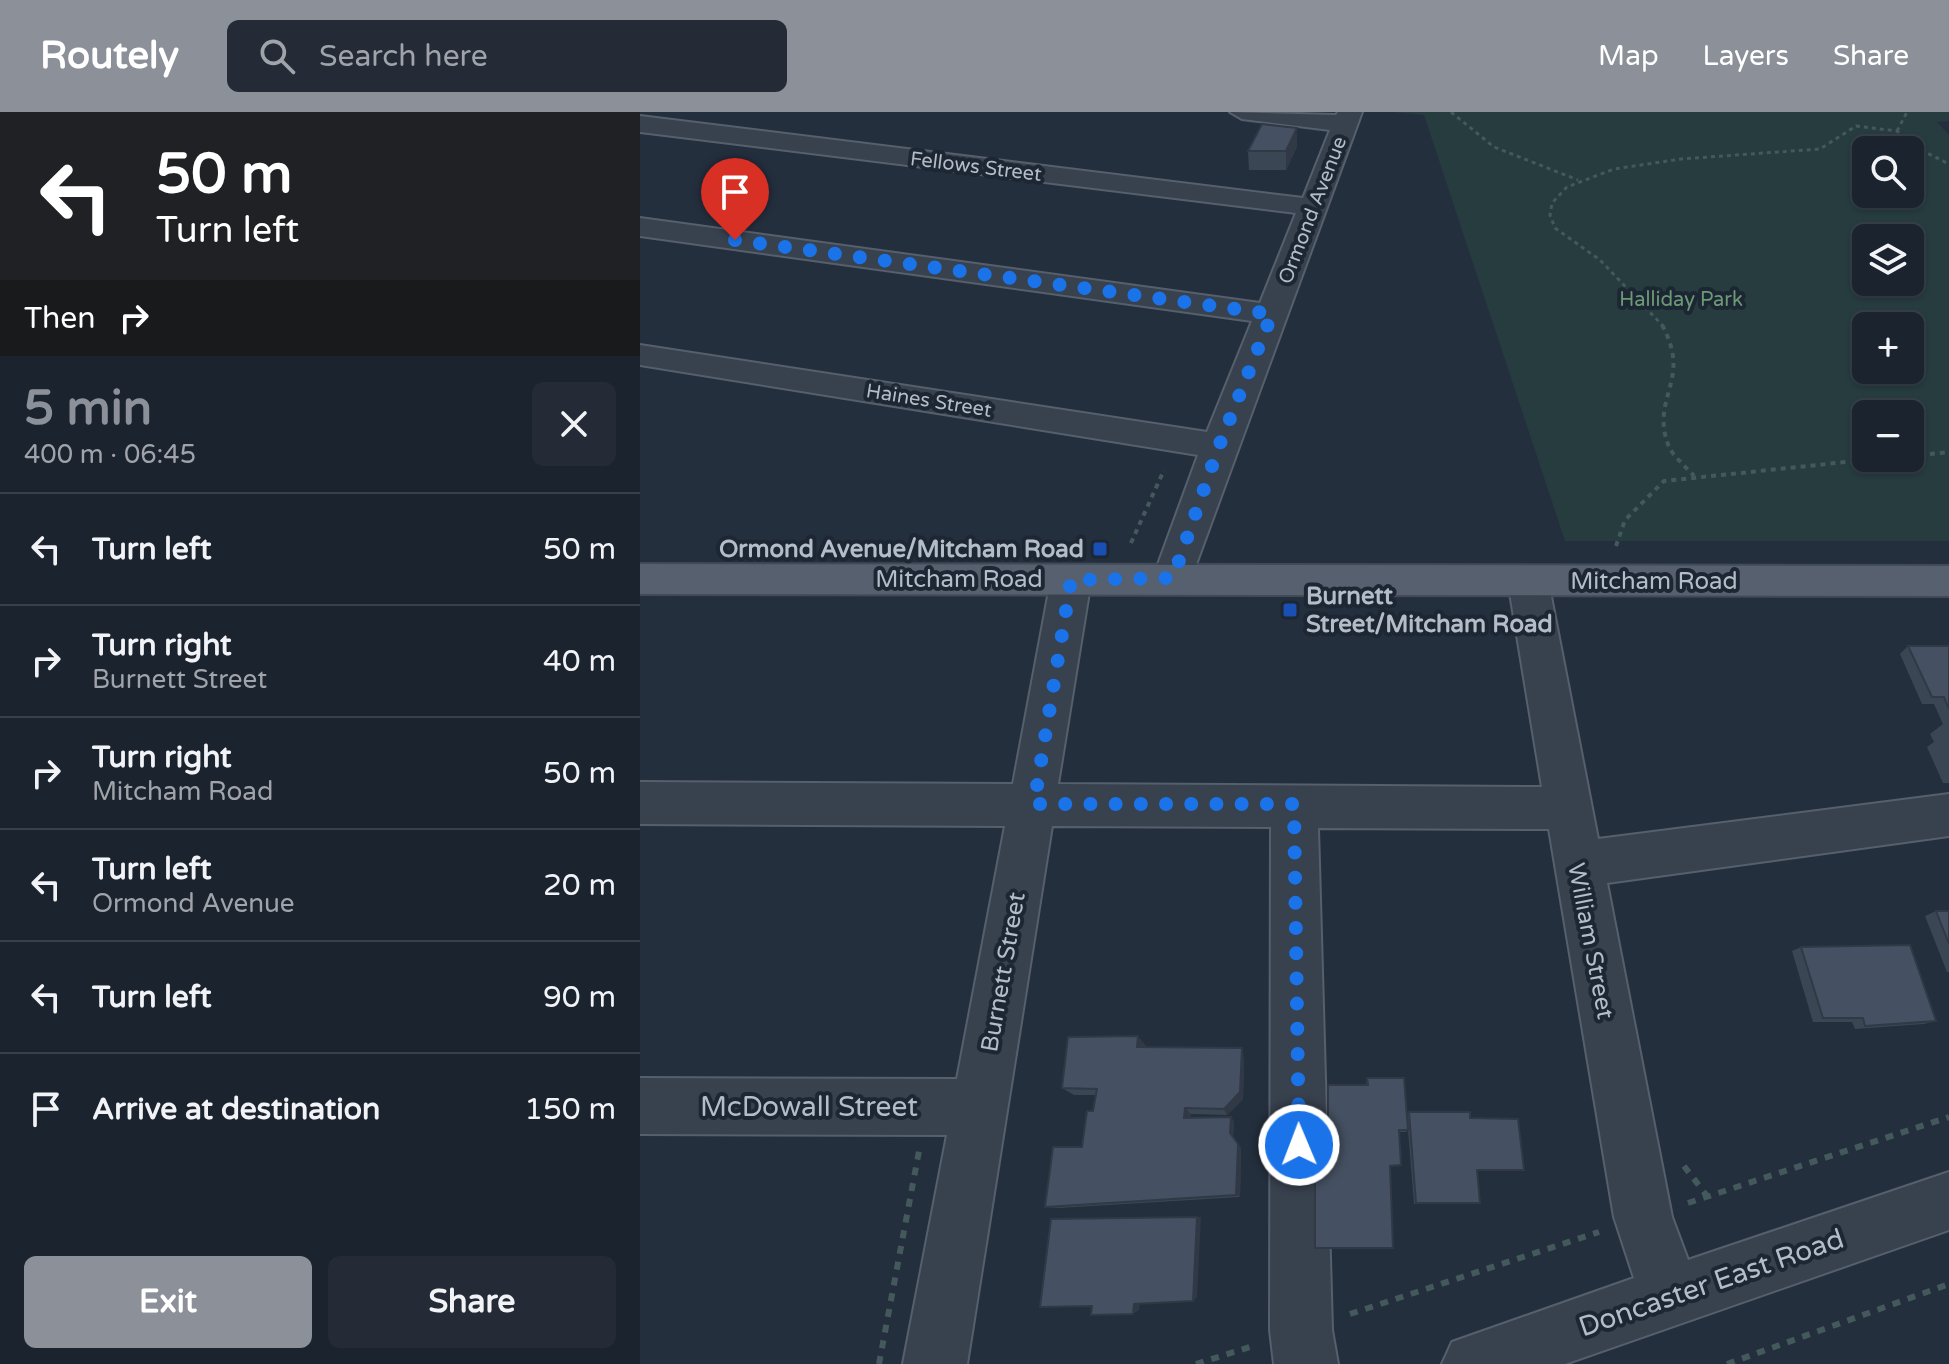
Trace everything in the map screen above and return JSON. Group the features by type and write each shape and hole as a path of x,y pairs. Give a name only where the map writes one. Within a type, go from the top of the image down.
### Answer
{"main road":[{"name":"Mitcham Road","path":"640,579 1949,581"}],"street":[{"path":"1242,112 1348,118"},
{"name":"Ormond Avenue","path":"1173,578 1219,446 1348,118"},
{"name":"Fellows Street","path":"640,124 1311,207"},
{"path":"640,227 1272,314"},
{"name":"Haines Street","path":"640,355 1219,446"},
{"name":"Burnett Street","path":"935,1364 1071,580"},
{"name":"William Street","path":"1528,581 1566,808 1643,1217 1670,1296"},
{"path":"640,803 1294,804 1566,808"},
{"path":"1294,804 1304,1347"},
{"path":"1577,864 1949,815"},
{"name":"McDowall Street","path":"640,1106 979,1107"},
{"name":"Doncaster East Road","path":"1474,1364 1949,1201"}],"path":[{"path":"1451,112 1494,147 1579,180"},
{"path":"1897,131 1907,112"},
{"path":"1694,476 1670,449 1662,415 1676,371 1674,346 1659,318 1600,260 1555,228 1550,215 1552,203 1567,187 1579,180 1645,162 1820,149 1856,126 1897,131 1921,150 1949,164"},
{"path":"1924,455 1949,452"},
{"path":"1605,581 1625,520 1664,481 1852,461"},
{"path":"1118,543 1134,543 1165,469 1149,466"},
{"path":"1196,1364 1304,1347 1643,1217 1949,1117"},
{"path":"1727,1364 1949,1284"}],"green space":[{"name":"Halliday Park","path":"1393,112 1949,112 1949,121 1937,122 1949,135 1949,541 1565,541 1424,115"}],"building":[{"path":"1262,124 1297,128 1286,151 1248,151"},
{"path":"1908,646 1949,646 1949,709 1944,697 1932,697"},
{"path":"1936,911 1949,911 1949,944"},
{"path":"1910,945 1936,1021 1865,1026 1863,1018 1823,1018 1801,947"},
{"path":"1138,1036 1137,1047 1242,1048 1240,1092 1224,1109 1185,1108 1184,1118 1231,1117 1230,1133 1238,1144 1236,1195 1045,1207 1053,1147 1082,1147 1087,1111 1093,1111 1097,1089 1062,1088 1068,1037"},
{"path":"1367,1078 1404,1078 1408,1130 1399,1130 1401,1165 1390,1166 1393,1248 1315,1248 1315,1135 1328,1134 1328,1085 1368,1085"},
{"path":"1409,1112 1470,1112 1470,1118 1518,1119 1524,1170 1477,1170 1480,1203 1416,1203"},
{"path":"1197,1217 1193,1301 1134,1304 1133,1314 1091,1315 1092,1306 1040,1307 1051,1219"}],"place":[{"name":"Ormond Avenue/Mitcham Road","path":"1100,549"},
{"name":"Burnett Street/Mitcham Road","path":"1290,610"}],"route":[{"path":"735,240 1272,314 1219,446 1173,578 1071,580 1034,804 1294,804 1299,1145"}]}
